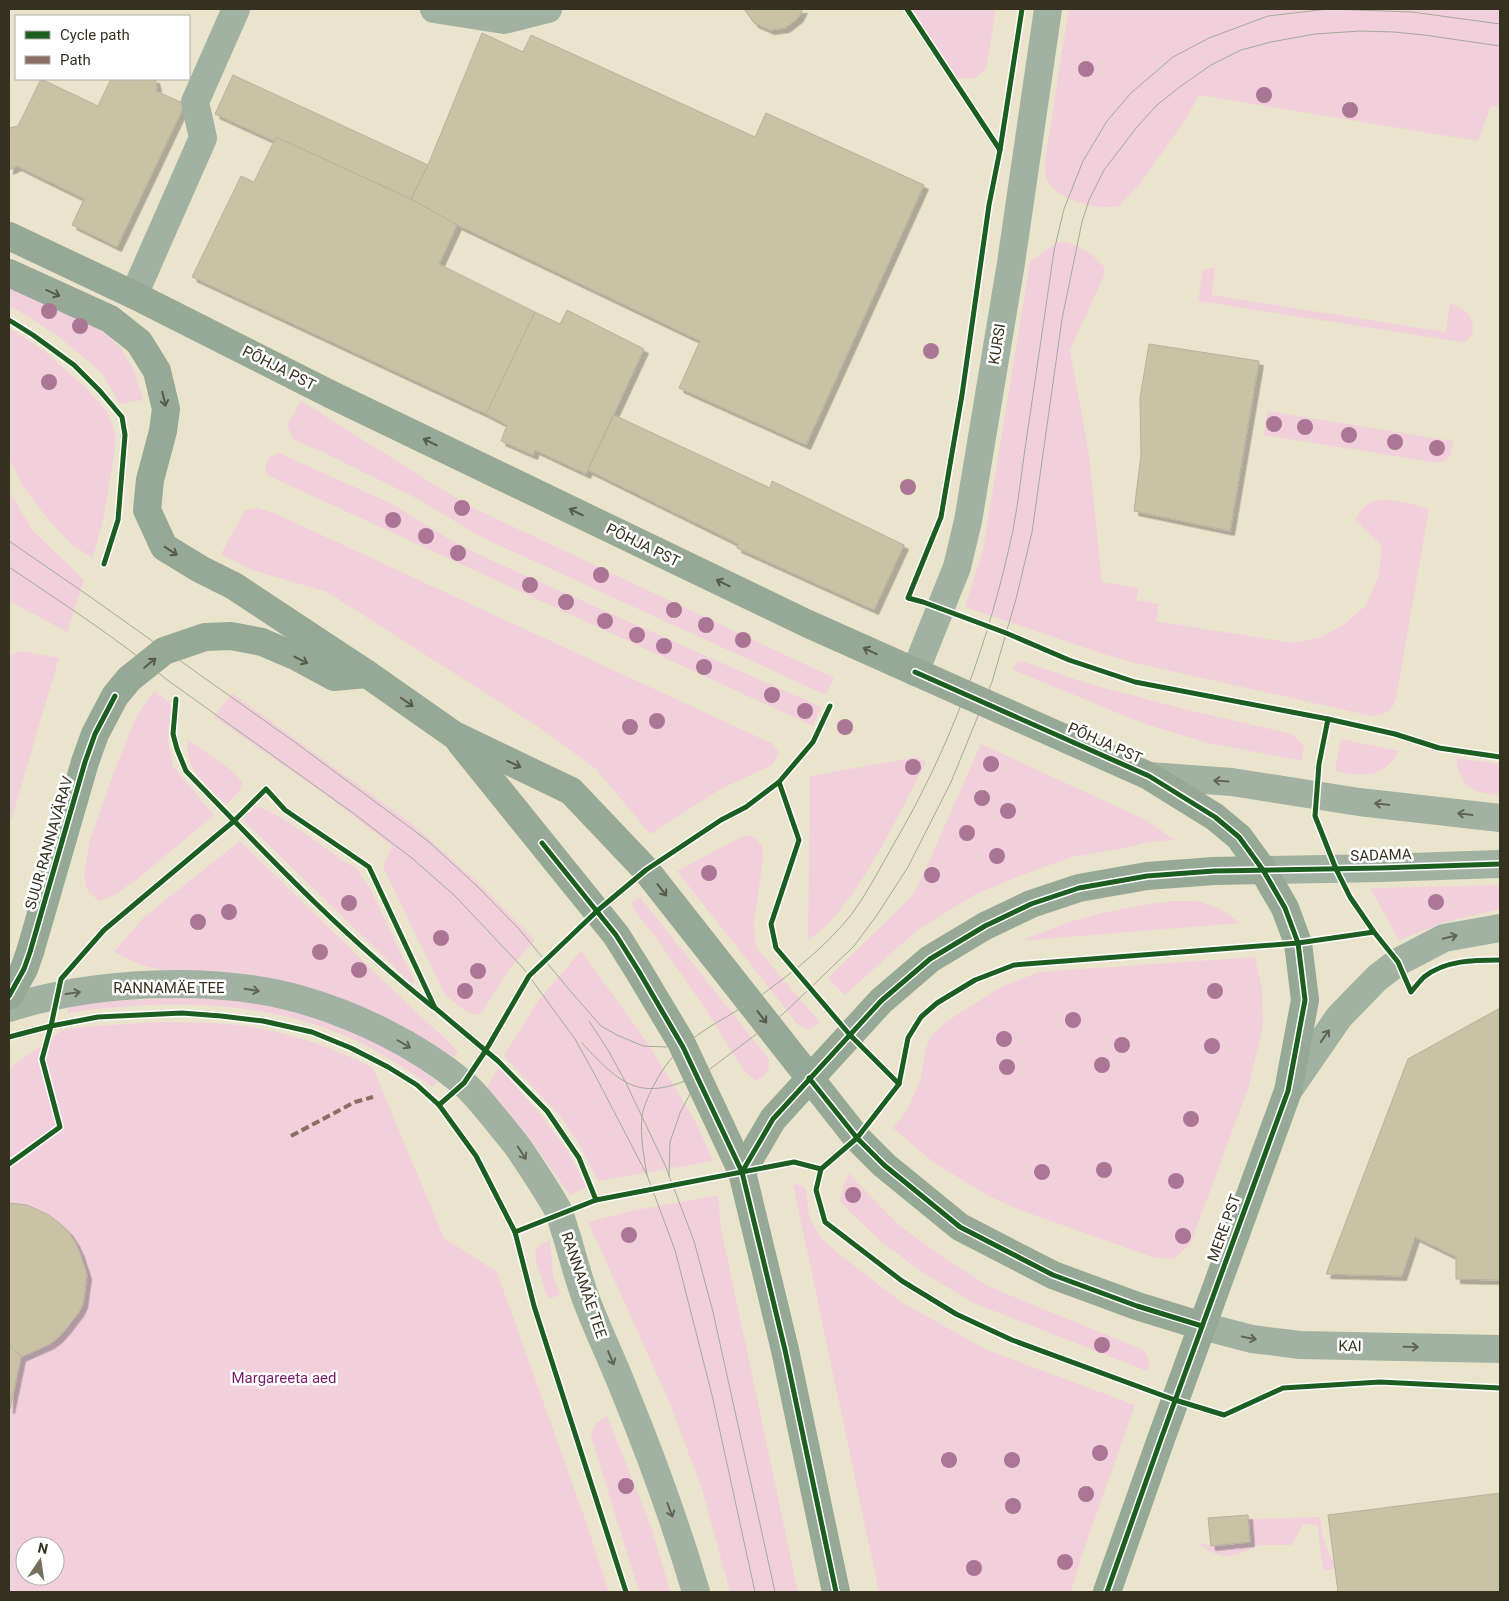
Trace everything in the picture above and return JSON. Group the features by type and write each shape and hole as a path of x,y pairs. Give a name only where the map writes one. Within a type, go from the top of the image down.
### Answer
{"main road":[{"name":"PÕHJA PST","path":"9,236 134,295 341,400 806,623 1149,776 1216,818 1239,837 1263,870"},
{"path":"9,273 110,319 139,342 157,371 166,410 163,431 150,480 147,510 164,547 200,569 234,586 368,674 454,735 571,791 646,870 857,1138 884,1165 960,1227 1053,1275 1137,1306 1202,1326"},
{"name":"SUUR RANNAVÄRAV","path":"9,996 24,970 30,952 85,762 96,734 115,696 129,679 164,650 205,637 231,636 262,642 297,657 334,677 368,674"},
{"path":"454,735 620,942 681,1042 742,1172 785,1350 836,1592"},
{"path":"742,1172 773,1119 881,1001 930,959 986,926 1031,904 1079,888 1147,876 1214,871 1263,870"},
{"name":"MERE PST","path":"1107,1592 1288,1091 1305,1000 1298,943 1285,908 1263,870"}],"street":[{"path":"134,295 203,138 195,102 236,9"},
{"path":"434,9 504,20 548,9"},
{"name":"KURSI","path":"915,672 957,567 968,521 1011,263 1048,9"},
{"path":"1149,776 1232,782 1359,802 1500,818"},
{"name":"SADAMA","path":"1263,870 1500,864"},
{"path":"1288,1091 1339,1017 1377,978 1398,962 1444,938 1500,928"},
{"name":"RANNAMÄE TEE","path":"9,1008 57,995 106,988 153,985 190,984 262,992 298,999 357,1020 405,1044 464,1083 486,1107 519,1149 559,1214 588,1306 624,1390 676,1526 696,1592"},
{"name":"KAI","path":"1202,1326 1252,1339 1300,1345 1500,1349"}],"green space":[{"path":"912,9 996,9 986,69 975,78 957,78"},
{"path":"1069,9 1500,9 1500,107 1491,106 1478,141 1199,95 1186,119 1139,185 1119,206 1102,207 1086,205 1056,191 1047,180 1045,169"},
{"path":"1065,242 1087,252 1105,268 1103,278 1070,350 1089,454 1102,582 1139,588 1136,600 1159,604 1156,621 1293,643 1321,637 1345,624 1366,605 1378,577 1382,546 1355,520 1361,510 1369,504 1385,500 1394,500 1429,509 1396,699 1387,712 1372,716 1135,663 965,607 983,550 1030,262 1056,243"},
{"path":"1215,267 1212,295 1446,332 1450,303 1468,314 1471,318 1473,331 1466,341 1461,342 1198,301 1203,270"},
{"path":"9,282 105,332 120,348 134,370 143,400 120,404 102,373 59,337 9,306"},
{"path":"9,328 44,351 86,388 108,413 116,437 104,515 93,558 72,545 47,518 22,485 9,458"},
{"path":"301,401 467,505 834,678 826,695 477,535 420,500 325,453 294,440 287,426"},
{"path":"1267,411 1453,441 1451,455 1446,461 1438,463 1264,435"},
{"path":"279,453 392,504 459,545 821,707 813,726 267,475 265,465 271,456"},
{"path":"9,491 33,531 84,580 67,632 9,601"},
{"path":"258,508 274,513 773,744 779,753 772,765 721,789 650,834 596,769 537,726 327,592 249,569 221,554 245,510"},
{"path":"20,651 59,658 9,827 9,656"},
{"path":"1021,661 1086,683 1180,708 1292,734 1304,746 1302,761 1208,743 1145,724 1013,670 1017,662"},
{"path":"154,691 171,704 168,741 173,767 214,815 136,880 113,896 99,901 87,890 84,876 90,839 137,715"},
{"path":"232,693 412,824 474,879 535,940 510,968 483,1011 478,1015 467,1012 445,995 383,867 392,846 323,793 214,717"},
{"path":"187,739 234,772 242,782 241,789 226,805 198,776 190,762"},
{"path":"1341,739 1399,751 1386,767 1372,774 1363,775 1335,771"},
{"path":"981,744 1146,820 1175,840 1149,842 1072,857 976,894 916,931 845,995 828,978 913,895"},
{"path":"917,757 926,763 870,867 828,924 808,941 810,776"},
{"path":"1456,758 1500,764 1500,795 1482,792 1469,787 1461,776"},
{"path":"256,807 275,814 356,868 370,888 414,981 412,984 242,819"},
{"path":"745,835 755,837 762,846 763,860 754,924 756,947 820,1023 809,1029 799,1026 677,871"},
{"path":"240,841 458,1051 454,1057 384,1017 311,988 286,981 245,974 159,969 141,965 114,952 144,917"},
{"path":"1500,885 1500,909 1445,922 1399,940 1370,888"},
{"path":"640,897 768,1058 769,1070 764,1076 756,1081 744,1071 706,1010 635,911 631,903"},
{"path":"1171,901 1197,901 1219,908 1240,923 1020,941 1063,924 1090,916"},
{"path":"581,951 647,1042 697,1124 713,1161 598,1181 578,1142 560,1116 504,1056 538,1001"},
{"path":"1255,957 1262,989 1263,1025 1249,1086 1190,1245 1173,1259 1155,1258 1020,1210 990,1197 933,1162 893,1128 909,1107 921,1078 925,1051 931,1036 946,1022 999,988 1038,972"},
{"path":"186,997 255,1003 304,1014 328,1022 351,1031 396,1054 438,1082 432,1086 386,1056 349,1037 304,1021 271,1013 203,1005 169,1005 135,1006 67,1013 69,1006 95,1002"},
{"name":"Margareeta aed","path":"155,1022 215,1023 253,1027 306,1040 373,1068 444,1238 497,1272 584,1516 609,1592 9,1592 9,1413 21,1357 48,1345 65,1331 83,1305 87,1276 78,1248 64,1228 45,1213 34,1208 9,1203 9,1074 11,1067 63,1030"},
{"path":"499,1066 567,1150 587,1187 570,1195 525,1132 487,1087"},
{"path":"848,1173 900,1226 943,1257 990,1287 1141,1349 1148,1359 1147,1371 976,1304 928,1276 881,1242 839,1201"},
{"path":"793,1184 803,1186 806,1190 809,1216 820,1237 901,1302 987,1350 1135,1405 1081,1558 1071,1592 879,1592"},
{"path":"718,1195 721,1228 798,1592 730,1592 702,1489 668,1399 588,1222 631,1211"},
{"path":"550,1240 553,1275 560,1295 548,1299 535,1257 539,1246"},
{"path":"607,1416 652,1529 670,1592 639,1592 591,1436 596,1423"},
{"path":"1320,1517 1325,1544 1338,1568 1324,1571 1317,1525 1303,1524 1292,1545 1260,1545 1236,1555 1223,1556 1208,1551 1196,1542 1211,1546 1250,1542 1248,1519"}],"building":[{"path":"744,9 803,9 798,18 785,28 770,30 754,23"},
{"path":"482,33 523,52 531,35 755,137 766,113 924,185 806,445 679,388 700,341 457,225 411,199 428,165"},
{"path":"233,75 428,165 411,199 276,137 274,141 215,114"},
{"path":"41,80 98,106 111,80 155,80 156,91 185,104 117,247 72,225 84,199 17,166 9,170 9,128 18,126"},
{"path":"276,137 411,199 457,225 439,264 535,312 486,414 192,277 241,176 254,182"},
{"path":"567,310 644,349 586,474 535,450 533,455 501,441 507,425 486,414 535,312 560,324"},
{"path":"1149,344 1259,361 1230,531 1134,511 1141,455 1140,398"},
{"path":"614,415 770,488 772,481 904,545 874,610 737,548 738,544 588,470"},
{"path":"1500,1008 1500,1280 1456,1279 1456,1257 1415,1237 1402,1276 1326,1274 1408,1059"},
{"path":"9,1203 27,1205 49,1215 68,1231 80,1253 87,1275 83,1304 66,1329 50,1344 21,1357 9,1344"},
{"path":"9,1344 21,1357 10,1409 9,1409"},
{"path":"1500,1493 1500,1592 1338,1592 1328,1515"},
{"path":"1248,1515 1250,1542 1211,1546 1208,1518"}],"tram line":[{"path":"647,1175 642,1139 643,1113 649,1094 663,1069 688,1043 776,984 810,957 842,926 863,897 895,842 915,806 951,730 993,611 1013,530 1054,251 1064,209 1083,161 1107,121 1131,93 1173,57 1209,38 1268,16 1328,9 1412,12 1500,24"},
{"path":"669,1176 670,1142 680,1113 693,1088 710,1069 783,1014 854,946 908,867 951,782 992,682 1016,599 1032,532 1062,319 1082,222 1089,200 1104,170 1137,127 1157,105 1211,65 1241,50 1315,34 1361,31 1424,35 1500,46"},
{"path":"9,541 296,743 428,841 478,887 519,929 601,1026 643,1046 666,1047 688,1039"},
{"path":"9,567 109,635 166,679 353,813 413,859 455,896 523,968 575,1039 647,1175 675,1250 712,1395 755,1592"},
{"path":"589,1021 626,1083 665,1165 694,1241 713,1312 775,1592"},
{"path":"582,1043 611,1072 637,1087 651,1089 666,1087 705,1072"}],"marked path":[{"path":"291,1136 355,1102 373,1097"}],"cycle path":[{"path":"907,9 1000,150"},
{"path":"1022,9 1000,150 989,205 962,395 941,517 908,598 1006,633 1069,660 1135,682 1328,719 1395,734 1439,748 1500,757"},
{"path":"9,320 74,365 122,417 125,435 118,520 104,564"},
{"path":"915,672 1149,776 1215,817 1239,837 1263,870 1285,908 1298,943 1305,1000 1288,1091 1107,1592"},
{"path":"9,996 24,969 30,952 85,762 95,734 115,696"},
{"path":"176,699 173,734 186,771 336,923 433,1007"},
{"path":"439,1105 464,1083 486,1050 529,976 597,911 646,870 721,820 746,807 779,782 813,742 830,706"},
{"path":"1328,719 1319,764 1315,816 1336,869 1350,897 1398,962 1411,992 1424,977 1441,967 1460,962 1500,960"},
{"path":"779,782 799,840 771,924 776,948 850,1035 899,1084"},
{"path":"9,1164 60,1127 42,1059 61,979 104,930 234,821 266,789 285,810 369,867 435,1008 498,1061 547,1111 579,1158 596,1200"},
{"path":"542,843 616,935 638,970 683,1047 742,1172 785,1350 836,1592"},
{"path":"742,1172 773,1119 881,1001 930,959 985,926 1031,904 1079,888 1147,876 1214,871 1500,864"},
{"path":"1374,932 1298,943 1014,965 975,980 937,1003 921,1017 908,1038 899,1084 857,1138 821,1169 816,1190 825,1222 902,1281 956,1314 1012,1340 1175,1400 1224,1415 1283,1388 1380,1382 1500,1388"},
{"path":"9,1037 51,1026 98,1017 182,1013 221,1016 263,1021 312,1032 351,1048 388,1067 417,1085 439,1105 476,1156 515,1232 534,1306 626,1592"},
{"path":"809,1078 857,1138 884,1165 960,1227 1053,1275 1137,1306 1202,1326"},
{"path":"515,1232 596,1200 794,1162 821,1169"}]}
